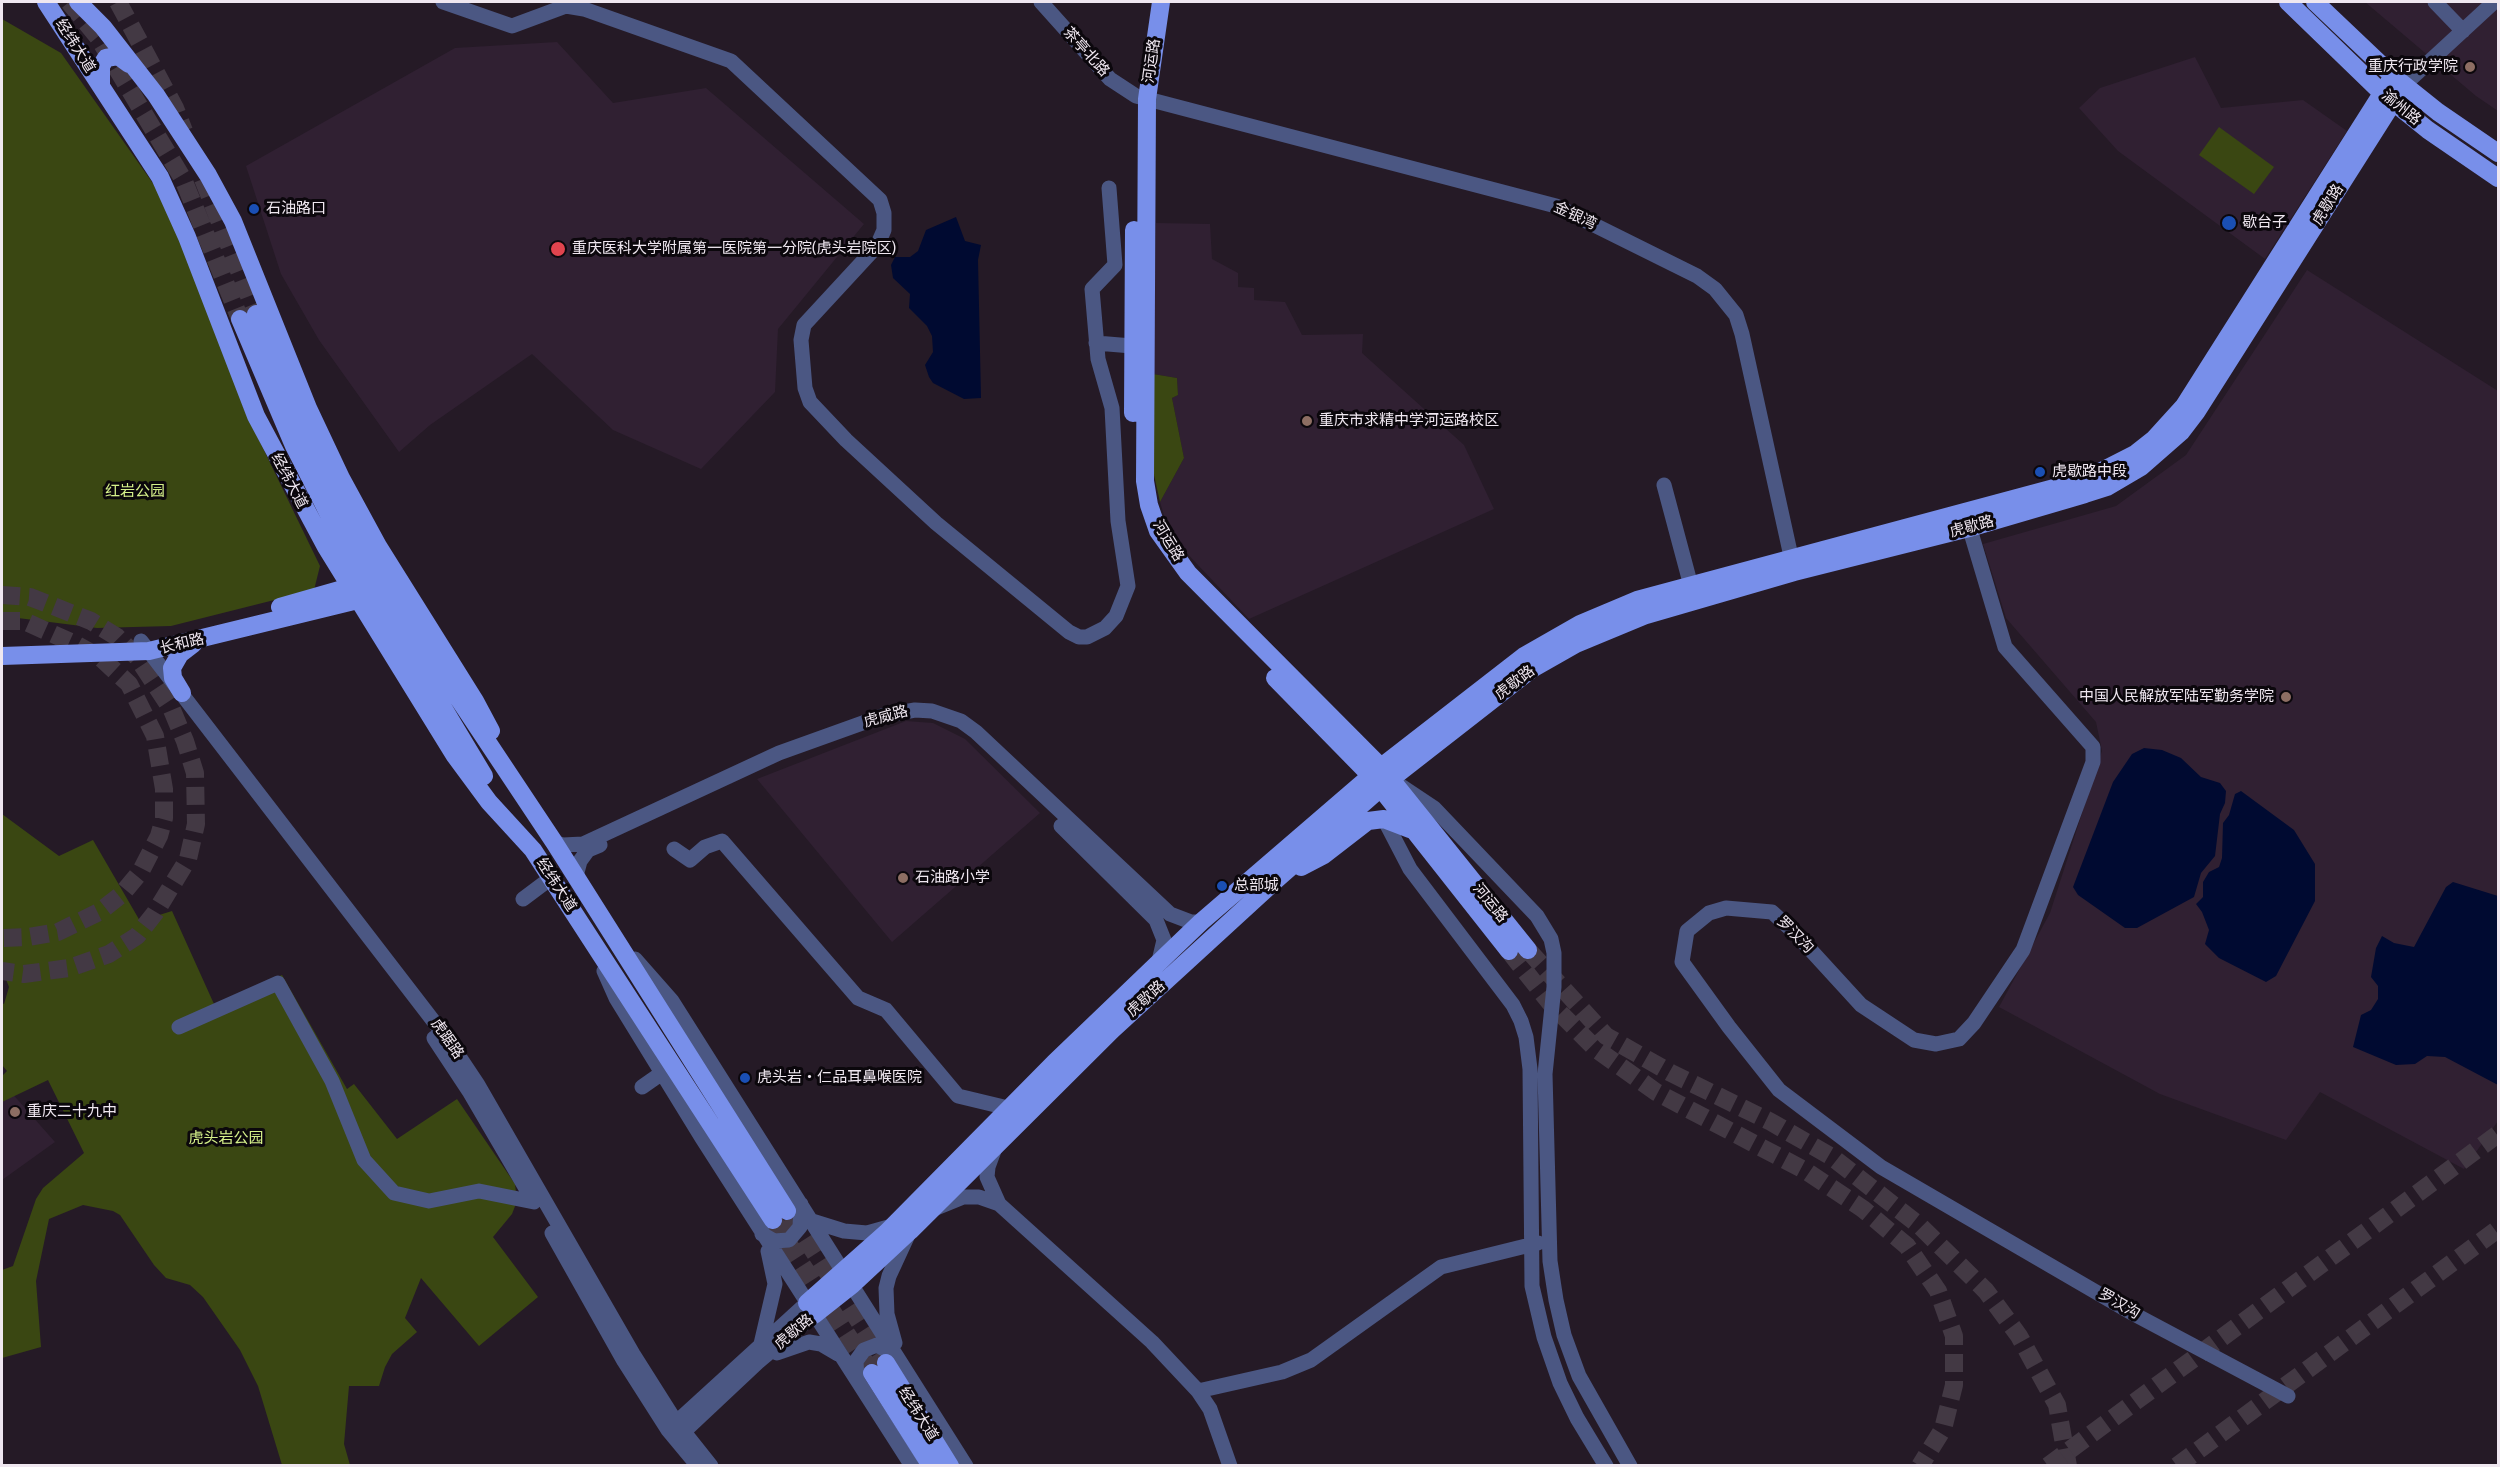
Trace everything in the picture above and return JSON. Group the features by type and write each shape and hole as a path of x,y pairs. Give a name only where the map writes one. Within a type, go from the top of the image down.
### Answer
{"main road":[{"name":"经纬大道","path":"48,2 160,177 187,237 256,416 285,475 354,593 455,756 489,802 533,850 781,1217"},
{"name":"经纬大道","path":"78,2 103,27 176,123 208,174 232,221 308,408 345,486 398,580 475,701 526,800"},
{"name":"河运路","path":"1148,2 1141,98 1132,346 1134,483 1140,511 1150,536 1180,581 1381,777 1414,831 1509,951"},
{"name":"河运路","path":"1161,2 1141,98 1145,481 1149,505 1158,531 1188,573 1381,777 1528,950"},
{"name":"渝州路","path":"2288,2 2388,98 2499,178"},
{"name":"渝州路","path":"2315,2 2399,81 2499,153"},
{"path":"101,87 101,66 106,58 118,56 129,64"},
{"name":"虎歇路","path":"901,1229 928,1212 1112,1030 1278,878 1381,777 1532,669 1576,644 1646,615 1793,566 1967,520 2107,487 2141,467 2181,432 2399,81"},
{"path":"533,850 476,764 340,536 294,446 248,317 352,530 464,710 554,842 611,931 781,1217"},
{"name":"虎歇路","path":"811,1309 849,1278 901,1229 1008,1108 1159,960 1201,922 1381,777 1524,656 1607,611 1691,586 1793,566"},
{"name":"长和路","path":"2,656 141,647 211,637 354,593"},
{"name":"长和路","path":"2,644 141,647 354,593"},
{"path":"182,693 171,673 173,663 189,647 211,637"},
{"path":"1278,878 1314,861 1368,822 1384,819 1414,831"},
{"name":"经纬大道","path":"878,1368 931,1466"},
{"name":"经纬大道","path":"878,1368 950,1466"}],"street":[{"path":"443,2 512,26 566,6 584,9 731,61 880,200 885,213 884,230 877,246 804,325 801,340 805,388 810,402 846,440 936,523 1069,632 1079,637 1098,633 1111,622 1123,603 1128,586 1118,521 1112,408 1096,343 1092,289 1115,265 1108,188"},
{"name":"茶亭北路","path":"1041,2 1110,80 1141,98"},
{"path":"2435,2 2463,31"},
{"path":"2399,81 2463,31 2494,2"},
{"name":"金银湾","path":"1141,98 1556,206 1697,276 1715,289 1736,315 1793,566"},
{"path":"1096,343 1132,346"},
{"path":"1664,485 1691,586"},
{"name":"罗汉沟","path":"1967,520 2005,646 2093,747 2093,762 2023,950 1974,1023 1959,1039 1936,1044 1914,1040 1861,1005 1796,934 1772,912 1726,908 1709,913 1687,931 1682,962 1729,1028 1779,1090 1881,1167 2132,1312 2288,1396"},
{"name":"虎踞路","path":"141,647 182,693 454,1049 478,1085 698,1466"},
{"name":"虎踞路","path":"141,647 440,1046 534,1202 624,1361 676,1431 711,1466"},
{"name":"虎威路","path":"554,842 563,845 584,844 779,753 882,716 915,710 932,711 954,718 976,732 1170,914 1191,922 1201,922"},
{"name":"虎威路","path":"576,876 580,861 588,850 790,758 900,718 930,718 957,728 970,738 1144,906 1163,932 1164,940 1159,960"},
{"path":"1381,777 1434,808 1546,928 1554,953 1545,1074 1550,1261 1564,1335 1587,1393 1630,1466"},
{"path":"1384,819 1410,869 1512,1005 1534,1030 1543,1029 1550,1019"},
{"path":"674,849 690,860 705,847 722,841 858,998 886,1010 958,1096 1008,1108"},
{"path":"523,899 551,878"},
{"path":"585,930 616,998 662,1073 781,1217 811,1309 841,1356"},
{"path":"179,1028 278,983 332,1082 364,1160 394,1193 429,1202 479,1191 534,1202"},
{"path":"1512,1005 1521,1021 1529,1054 1532,1286 1552,1363 1576,1418 1606,1466"},
{"path":"642,1087 662,1073"},
{"path":"998,1141 988,1167 987,1177 992,1194 999,1204 1146,1335 1198,1391 1210,1409 1230,1466"},
{"path":"928,1212 963,1197 979,1197 999,1204"},
{"path":"781,1217 812,1221 843,1231 867,1233 901,1229 886,1288 887,1314 878,1368"},
{"path":"761,1344 775,1284 770,1257 781,1217"},
{"path":"812,1221 849,1278 912,1466"},
{"path":"1198,1391 1296,1368 1369,1320 1441,1267 1530,1244 1550,1242"},
{"name":"虎歇路","path":"676,1431 761,1344 811,1309"},
{"name":"虎歇路","path":"676,1431 758,1362 811,1309"},
{"path":"758,1362 791,1346 810,1342 821,1344 841,1356 878,1368 966,1466"}],"shaded area":[{"name":"重庆行政学院","path":"2365,2 2498,2 2498,111 2476,96"},
{"name":"重庆医科大学附属第一医院第一分院(虎头岩院区)","path":"557,42 613,103 706,88 864,224 778,329 775,392 701,469 613,430 532,354 430,425 399,452 319,340 281,274 246,166 455,48"},
{"path":"2195,57 2221,108 2303,100 2347,131 2265,259 2118,151 2079,108 2100,88"},
{"name":"重庆市求精中学河运路校区","path":"1156,223 1210,224 1212,259 1238,273 1238,287 1254,288 1254,300 1285,302 1302,335 1363,334 1362,353 1464,445 1494,509 1249,619 1180,546 1167,525 1160,502 1184,458 1172,398 1178,395 1177,378 1153,374"},
{"name":"中国人民解放军陆军勤务学院","path":"2307,270 2498,391 2498,1121 2464,1169 2320,1092 2286,1140 2160,1094 1999,1007 2050,913 2102,751 2096,722 2006,618 1983,544 2116,506 2186,455"},
{"name":"石油路小学","path":"906,721 933,723 965,739 1040,813 892,942 757,779"},
{"name":"重庆二十九中","path":"2,1082 55,1142 2,1180"}],"green space":[{"name":"红岩公园","path":"2,19 61,53 176,216 244,409 320,566 314,590 171,626 97,628 2,616"},
{"path":"2219,127 2274,167 2254,194 2199,155"},
{"path":"1153,374 1177,378 1178,395 1172,398 1184,458 1160,502 1154,475"},
{"name":"虎头岩公园","path":"2,814 59,856 93,840 140,921 172,911 214,1004 282,975 347,1089 354,1084 397,1139 457,1099 515,1184 517,1201 512,1214 493,1237 538,1297 479,1346 421,1278 405,1318 417,1332 392,1354 379,1386 349,1386 344,1444 350,1465 282,1465 258,1386 240,1350 203,1297 190,1285 166,1278 154,1265 120,1215 113,1211 83,1205 49,1219 36,1281 41,1347 2,1358 2,1270 13,1266 36,1199 43,1188 84,1153 48,1080 2,1102 2,1076 7,1071 2,1065 2,1003 4,1004 9,987 2,969"}],"water":[{"path":"956,217 965,241 981,245 978,260 981,398 964,399 933,383 925,365 933,352 932,336 927,326 909,308 910,294 893,278 891,265 895,257 910,257 918,251 926,230"},
{"path":"2144,748 2162,750 2181,758 2201,777 2220,783 2226,791 2225,803 2220,814 2215,856 2201,873 2194,897 2137,928 2125,928 2078,895 2073,887 2113,782 2132,754"},
{"path":"2241,791 2294,830 2315,864 2315,901 2276,976 2266,982 2219,958 2205,944 2209,930 2196,904 2203,897 2203,882 2209,872 2219,867 2222,858 2223,823 2229,815 2235,794"},
{"path":"2453,882 2498,896 2498,1085 2445,1057 2427,1056 2415,1064 2396,1065 2353,1047 2361,1015 2371,1010 2378,999 2378,986 2371,977 2376,948 2382,936 2394,943 2414,947 2446,887"}],"tunnel":[{"path":"69,2 98,37 183,179 240,319"},
{"path":"118,2 175,108 184,131"},
{"path":"203,179 256,314"},
{"path":"2,595 30,597 91,621 117,637 137,657 172,710 185,741 195,773 196,824 188,859 155,913 137,936 109,954 69,968 24,974 2,971"},
{"path":"2,621 24,621 75,644 102,659 129,684 155,736 164,789 164,818 159,836 141,871 122,894 99,912 58,932 29,937 2,938"},
{"path":"1528,950 1606,1036 1671,1073 1771,1122 1832,1157 1920,1226 1986,1291 2019,1336 2057,1405 2068,1466"},
{"path":"1509,951 1551,1004 1596,1049 1656,1092 1806,1171 1863,1209 1907,1246 1938,1291 1954,1336 1954,1385 1943,1429 1920,1466"},
{"path":"2048,1466 2498,1134"},
{"path":"791,1216 886,1363"},
{"path":"773,1220 872,1373"},
{"path":"2177,1466 2498,1229"}],"place":[{"name":"重庆行政学院","path":"2470,67"},
{"name":"石油路口","path":"254,209"},
{"name":"歇台子","path":"2229,223"},
{"name":"重庆医科大学附属第一医院第一分院(虎头岩院区)","path":"558,249"},
{"name":"重庆市求精中学河运路校区","path":"1307,421"},
{"name":"虎歇路中段","path":"2040,472"},
{"name":"中国人民解放军陆军勤务学院","path":"2286,697"},
{"name":"石油路小学","path":"903,878"},
{"name":"总部城","path":"1222,886"},
{"name":"虎头岩‧仁品耳鼻喉医院","path":"745,1078"},
{"name":"重庆二十九中","path":"15,1112"}]}
